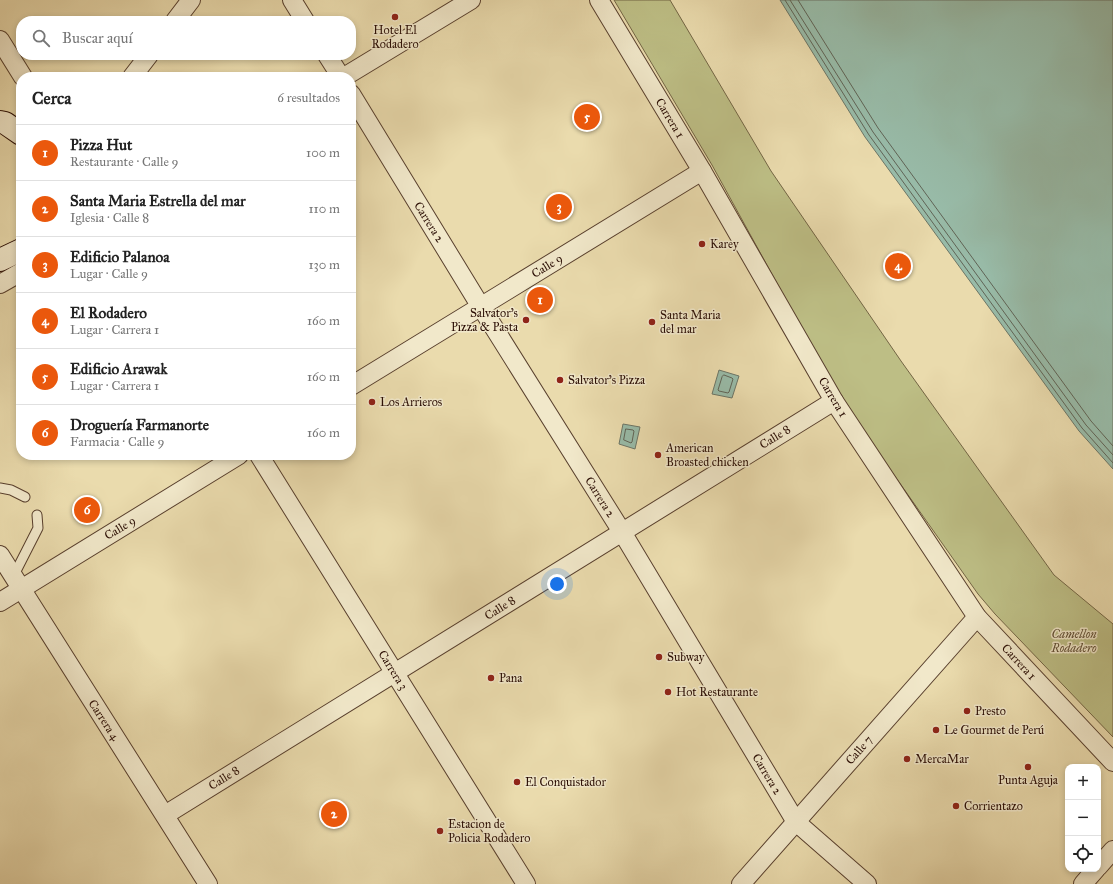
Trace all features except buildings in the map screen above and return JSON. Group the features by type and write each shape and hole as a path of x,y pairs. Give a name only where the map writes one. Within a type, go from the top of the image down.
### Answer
{"street":[{"path":"179,16 191,0"},
{"path":"292,0 302,16"},
{"path":"352,72 471,0"},
{"name":"Carrera 1","path":"599,0 702,171 834,401 977,617 1113,762"},
{"path":"0,40 20,72"},
{"path":"136,72 145,60"},
{"path":"330,60 337,72"},
{"name":"Carrera 2","path":"356,102 622,532 796,822 867,884"},
{"name":"Calle 9","path":"356,383 702,171"},
{"path":"0,284 10,262"},
{"name":"Calle 8","path":"165,815 834,401"},
{"name":"Calle 9","path":"0,602 17,583 230,460"},
{"name":"Carrera 3","path":"262,460 526,884"},
{"name":"Carrera 4","path":"0,555 208,884"},
{"name":"Calle 7","path":"741,884 977,617"},
{"path":"1101,864 1113,850"},
{"path":"1083,884 1094,872"}],"lane":[{"path":"0,488 11,490 25,497"},
{"path":"17,583 38,528 37,515"}],"green space":[{"name":"Camellon Rodadero","path":"614,0 670,0 771,171 901,361 1054,575 1113,624 1113,737 995,614 978,594 841,400 712,165"}],"water":[{"path":"780,0 1113,0 1113,469 1079,431 865,137"},
{"path":"719,370 739,376 732,398 712,394"},
{"path":"623,424 640,427 635,449 619,444"}],"place":[{"name":"Hotel El Rodadero","path":"395,17"},
{"name":"Edificio Arawak","path":"587,117"},
{"name":"Edificio Palanoa","path":"559,207"},
{"name":"Karey","path":"702,244"},
{"name":"El Rodadero","path":"898,266"},
{"name":"Pizza Hut","path":"540,300"},
{"name":"Salvator's Pizza & Pasta","path":"526,320"},
{"name":"Santa Maria del mar","path":"652,322"},
{"name":"Salvator's Pizza","path":"560,380"},
{"name":"Los Arrieros","path":"372,402"},
{"name":"American Broasted chicken","path":"658,455"},
{"name":"Droguería Farmanorte","path":"87,510"},
{"name":"Subway","path":"659,657"},
{"name":"Pana","path":"491,678"},
{"name":"Hot Restaurante","path":"668,692"},
{"name":"Presto","path":"967,711"},
{"name":"Le Gourmet de Perú","path":"936,730"},
{"name":"MercaMar","path":"907,759"},
{"name":"Punta Aguja","path":"1028,767"},
{"name":"El Conquistador","path":"517,782"},
{"name":"Corrientazo","path":"956,806"},
{"name":"Santa Maria Estrella del mar","path":"334,814"},
{"name":"Estacion de Policia Rodadero","path":"440,831"}]}
